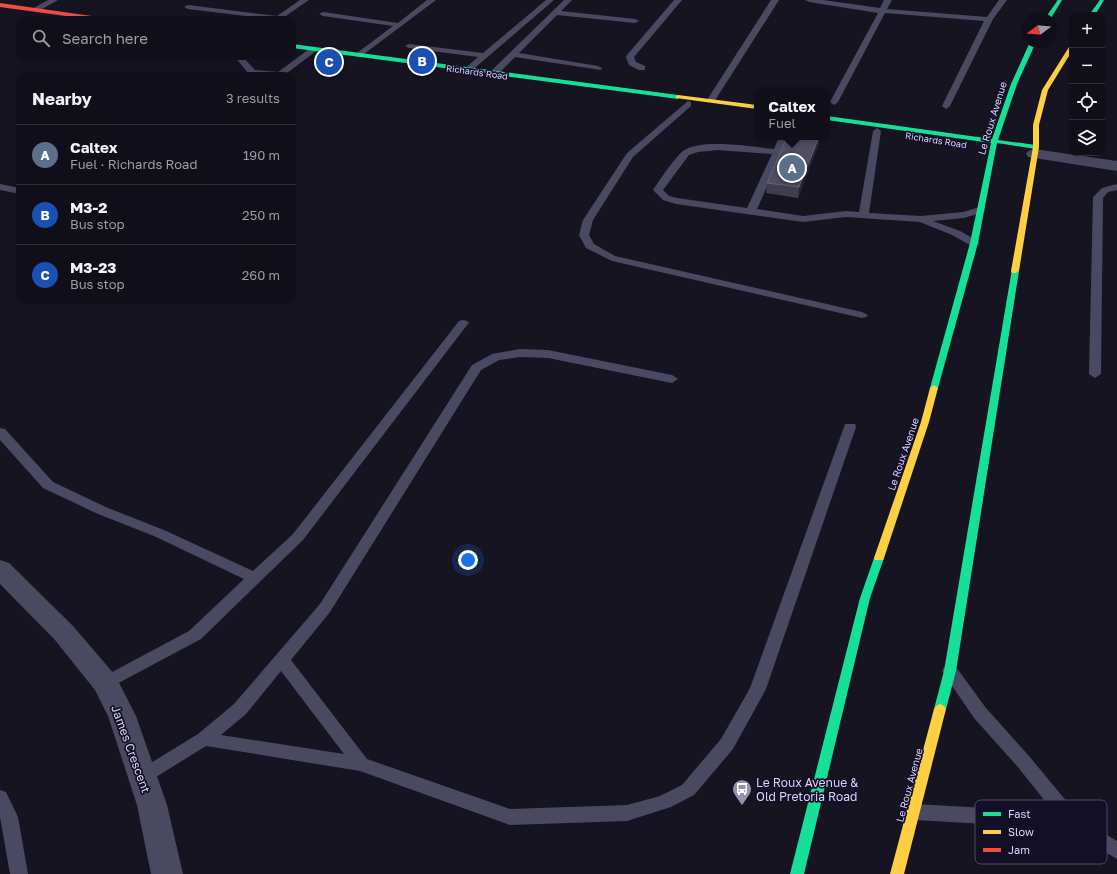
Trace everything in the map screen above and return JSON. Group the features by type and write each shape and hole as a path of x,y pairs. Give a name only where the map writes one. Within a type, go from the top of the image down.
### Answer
{"main road":[{"path":"1052,12 1060,0"},
{"path":"1094,12 1102,0"},
{"path":"0,5 77,16"},
{"name":"Richards Road","path":"296,47 615,90 711,100 754,107"},
{"name":"Le Roux Avenue","path":"797,874 865,598 925,422 974,243 993,145 1012,89 1030,48"},
{"name":"Le Roux Avenue","path":"897,874 950,671 967,555 1035,151 1036,125 1045,90 1071,48"},
{"name":"Richards Road","path":"615,90 688,104 754,114"},
{"name":"Richards Road","path":"830,118 1035,151"},
{"name":"Richards Road","path":"830,124 993,145"}],"street":[{"name":"Richards Road","path":"1035,151 1069,152"},
{"name":"Richards Road","path":"1035,151 1117,166"},
{"path":"1103,156 1117,158"},
{"name":"James Crescent","path":"0,569 64,633 104,683 122,716 152,805 167,874"}],"lane":[{"path":"34,10 54,0"},
{"path":"281,16 305,0"},
{"path":"360,56 432,0"},
{"path":"467,70 550,0"},
{"path":"493,74 568,0"},
{"path":"642,68 632,63 630,57 678,0"},
{"path":"711,100 775,0"},
{"path":"809,0 882,11 989,19"},
{"path":"834,102 888,0"},
{"path":"946,106 989,19 1003,0"},
{"path":"188,7 255,16"},
{"path":"555,13 635,21"},
{"path":"323,14 399,25"},
{"path":"409,46 483,55"},
{"path":"283,72 315,49"},
{"path":"513,54 598,68"},
{"path":"242,60 252,72"},
{"path":"688,104 630,155 588,220 584,235 590,246 612,258 862,315"},
{"path":"864,215 877,131"},
{"path":"751,211 782,140"},
{"path":"776,152 709,147 691,150 686,153 658,190 666,198 676,201 803,219 846,214 920,219 964,215 980,210"},
{"path":"0,187 16,190"},
{"path":"1095,374 1098,197 1105,190 1117,187"},
{"path":"920,219 956,233 974,243"},
{"path":"104,683 195,635 298,537 463,323"},
{"path":"142,777 204,740 240,709 325,608 476,368 496,357 520,353 548,354 672,379"},
{"path":"204,740 361,764 510,817 626,813 665,802 688,790 726,744 758,689 850,427"},
{"path":"0,432 48,485 103,512 159,533 255,578"},
{"path":"282,660 361,764"},
{"path":"950,671 980,714 1023,761 1055,800"},
{"path":"0,797 9,817 19,874"},
{"path":"914,812 975,815"},
{"path":"1107,845 1117,851"}],"building":[{"path":"786,140 818,140 799,187 767,183"}],"traffic: fast":[{"path":"1052,12 1060,0"},
{"path":"1094,12 1102,0"},
{"path":"296,47 678,97"},
{"path":"934,388 974,243 994,142 1014,84 1030,48"},
{"path":"830,118 1036,147"},
{"path":"940,709 950,671 1015,271"},
{"path":"797,874 865,598 879,558"}],"traffic: slow":[{"path":"1015,271 1036,147 1036,125 1045,90 1071,48"},
{"path":"678,97 754,107"},
{"path":"879,558 925,422 934,388"},
{"path":"897,874 940,709"}],"traffic: jam":[{"path":"0,5 78,16"}],"place":[{"name":"M3-2","path":"422,61"},
{"name":"M3-23","path":"329,62"},
{"name":"Caltex","path":"792,168"},
{"name":"Le Roux Avenue & Old Pretoria Road","path":"742,806"}]}
